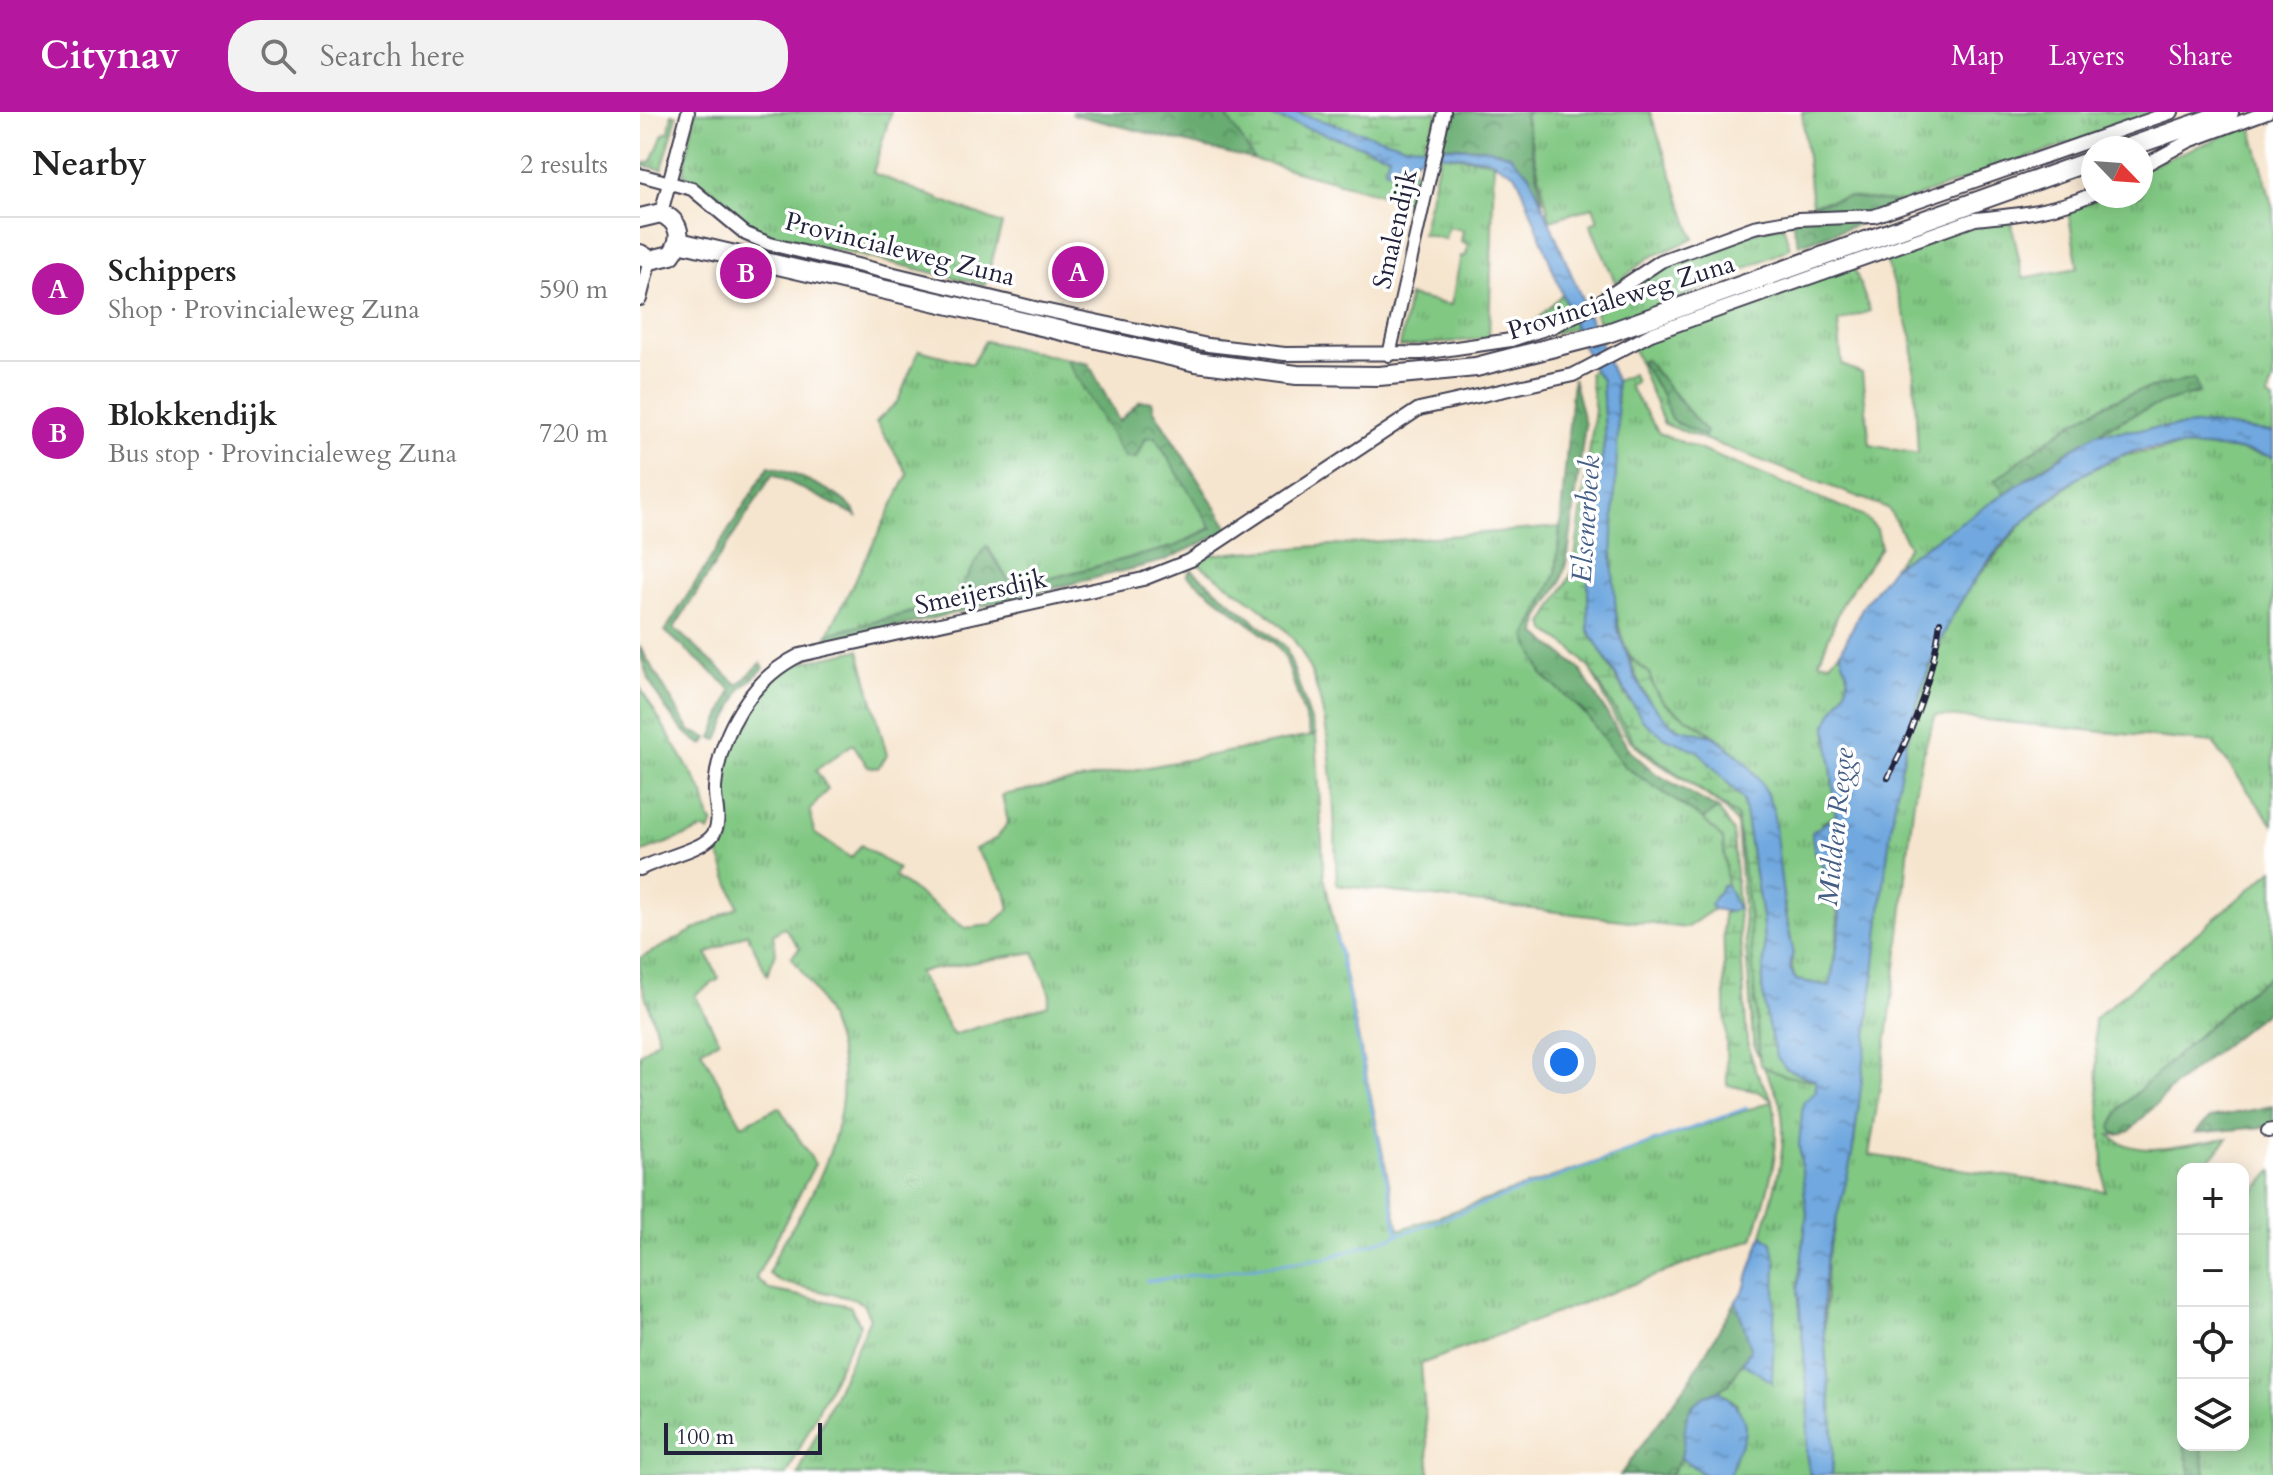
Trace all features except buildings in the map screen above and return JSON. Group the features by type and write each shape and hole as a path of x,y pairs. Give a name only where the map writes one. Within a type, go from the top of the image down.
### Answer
{"main road":[{"path":"2153,139 2229,112"},
{"name":"Provincialeweg Zuna","path":"679,242 1138,350 1243,370 1379,376 1439,372 1573,344 2081,164"},
{"path":"640,218 661,213 675,222 679,242 671,255 645,257"}],"street":[{"path":"661,213 688,112"},
{"name":"Smalendijk","path":"1389,355 1444,112"},
{"name":"Provincialeweg Zuna","path":"640,175 670,182 703,195 746,234 770,244 850,264 1208,345 1285,354 1389,355 1511,340 1592,307 1661,261 1754,227 1799,219 1874,216 2172,112"},
{"path":"2153,160 2189,141 2267,112"},
{"name":"Provincialeweg Zuna","path":"1419,409 1538,385 1588,366 1651,334 1975,219 2032,214 2064,207 2081,199"},
{"path":"640,299 645,257"},
{"name":"Smeijersdijk","path":"640,869 700,845 714,833 718,820 717,779 728,741 744,703 773,669 816,650 1156,574 1191,560 1419,409"}],"green space":[{"path":"695,112 891,112 873,173 1002,224 985,285 774,235 743,221 714,190 683,174"},
{"path":"1224,112 1255,160 1072,114"},
{"path":"1224,112 1258,112 1390,155 1399,175 1412,167 1420,181 1413,203 1255,160"},
{"path":"1293,112 1436,112 1438,115 1432,132 1424,140 1426,148 1392,143"},
{"path":"1449,112 1530,112 1525,115 1543,202 1523,169 1504,153 1441,146"},
{"path":"1530,112 1650,112 1694,239 1648,258 1616,284 1590,224 1598,221 1593,207 1550,220 1525,115"},
{"path":"1802,112 2159,112 2090,136 2081,136 2081,139 1899,203 1847,197 1812,204"},
{"path":"672,114 677,116 662,169 640,165 652,161 663,134 669,132"},
{"path":"2251,125 2273,209 2273,381 2267,397 2273,400 2273,433 2208,424 2097,433 2157,403 2199,393 2194,379 2119,398 2046,441 1996,480 2005,494 1893,567 1909,546 1888,508 1664,424 1633,348 1661,334 1853,265 1870,311 1838,322 1842,365 1862,373 1870,445 1918,454 1912,338 1884,254 1971,224 2011,221 2023,278 2078,268 2068,211 2081,205 2081,208 2153,208 2153,164"},
{"path":"1440,154 1494,162 1489,338 1400,347 1409,296 1451,305 1461,256 1466,256 1468,244 1461,242 1463,230 1448,227 1445,239 1422,234"},
{"path":"1847,197 1899,203 1871,220 1799,245 1792,222 1794,210"},
{"path":"1783,225 1790,248 1668,304 1602,328 1595,313 1662,263"},
{"path":"1562,294 1575,328 1515,342"},
{"path":"985,341 1066,359 1108,428 1136,458 1148,435 1155,437 1212,527 1176,546 1013,588 988,547 952,601 828,634 908,474 876,422 898,401 919,350 972,364"},
{"path":"1066,359 1089,364 1119,421 1140,401 1152,401 1154,410 1230,530 1163,561 822,646 828,634 952,602 986,546 1013,588 1176,546 1212,528 1155,437 1145,438 1136,458 1125,458"},
{"path":"1645,359 1706,432 1705,436 1671,420 1663,396 1640,361"},
{"path":"1593,369 1602,380 1605,435 1588,567 1588,629 1629,701 1698,751 1743,799 1762,917 1765,952 1762,987 1776,1056 1815,1080 1785,1076 1760,1065 1749,914 1737,816 1635,743 1591,670 1571,648 1546,631 1544,622 1570,577 1575,558 1595,410 1589,373"},
{"path":"1633,374 1636,382 1629,386 1659,433 1862,515 1877,529 1881,547 1843,602 1819,661 1830,663 1841,651 1848,677 1846,690 1827,725 1836,816 1822,823 1814,851 1832,887 1838,916 1830,986 1796,980 1794,975 1771,810 1761,782 1727,745 1662,700 1649,673 1631,657 1621,633 1612,565 1616,381"},
{"path":"1573,378 1585,425 1568,556 1561,582 1539,618 1537,634 1579,668 1630,751 1655,773 1718,809 1703,819 1624,766 1584,712 1543,676 1526,637 1556,574"},
{"path":"2194,379 2199,393 2121,420 2005,494 1995,480 2064,429 2100,407 2139,391"},
{"path":"2185,446 2231,449 2273,457 2273,825 2213,743 1936,715 1916,785 1892,1000 1869,1155 2105,1191 2094,1019 2273,870 2273,974 2240,997 2121,1107 2113,1132 2119,1135 2110,1135 2122,1143 2151,1149 2228,1138 2207,1163 2177,1163 2177,1451 2185,1451 2191,1475 1832,1475 1833,1423 1824,1337 1827,1259 1854,1144 1894,794 1917,700 1950,620 1973,582 2023,523 2082,475 2120,456"},
{"path":"769,466 832,492 857,516 773,474 674,628 738,685 761,663 764,668 741,689 718,740 712,738 732,690 665,631"},
{"path":"1560,527 1556,574 1526,637 1559,687 1594,724 1624,766 1703,819 1723,839 1727,885 1722,886 1711,904 1714,909 1686,928 1337,885 1333,788 1324,717 1303,655 1277,622 1195,561 1205,555"},
{"path":"1191,569 1286,647 1316,735 1311,736 1285,657 1274,643 1187,575"},
{"path":"640,647 690,731 708,738 704,745 683,730 662,703 646,673"},
{"path":"859,650 887,755 878,768 868,767 853,744 816,770 828,789 810,810 814,833 851,858 861,845 898,869 894,876 965,928 991,925 1010,909 1006,892 975,849 997,838 1008,822 1002,795 1316,735 1324,876 1399,1230 1773,1101 1775,1154 1753,1239 1421,1364 1430,1475 798,1475 870,1318 863,1304 854,1299 781,1282 769,1274 776,1255 825,1166 842,1104 842,1074 838,1045 828,1016 791,957 800,948 784,927 773,935 776,953 767,975 747,933 707,954 719,979 695,995 719,1040 701,1050 742,1125 779,1107 815,1164 756,1278 770,1290 850,1306 860,1324 787,1475 640,1475 640,1054 659,1039 640,979 640,958 738,907 715,844 723,832 722,774 754,693 790,665","holes":["1034,952 1050,995 1048,1005 953,1035 918,972"]},
{"path":"1627,650 1632,660 1649,673 1658,696 1666,704 1713,736 1679,728 1657,711 1634,672"},
{"path":"1591,670 1635,743 1737,816 1749,914 1760,1059 1753,1040 1737,825 1706,794 1635,745 1616,720"},
{"path":"640,687 704,794 710,821 713,822 709,832 704,829 640,853"},
{"path":"1718,809 1733,832 1747,1041 1755,1070 1773,1101 1759,1092 1727,1085 1723,914 1736,908 1727,885 1723,839 1703,819"},
{"path":"2273,974 2273,1006 2175,1085 2130,1131 2119,1135 2113,1132 2111,1127 2121,1107 2240,997"},
{"path":"1762,1065 1785,1076 1815,1080 1816,1091 1799,1144 1807,1214 1798,1289 1809,1406 1806,1453 1810,1475 1729,1475 1736,1452 1737,1404 1719,1390 1729,1384 1743,1363 1772,1382 1772,1243 1762,1235 1782,1154 1783,1120 1777,1096"},
{"path":"2273,1106 2273,1126 2195,1133 2210,1118"},
{"path":"2273,1170 2273,1475 2205,1475 2202,1451 2249,1451 2249,1198"},
{"path":"1736,1301 1751,1348 1729,1384 1691,1406 1681,1458 1670,1475 1620,1475 1689,1381"},
{"path":"2185,1451 2202,1451 2205,1475 2191,1475"},
{"path":"1681,1458 1705,1475 1670,1475"}],"water":[{"name":"Midden Regge","path":"1258,112 1293,112 1404,145 1490,149 1510,155 1530,175 1616,381 1618,430 1612,557 1617,626 1634,675 1645,696 1661,714 1676,728 1713,736 1745,761 1762,784 1773,809 1785,914 1793,950 1790,969 1796,980 1830,986 1839,930 1839,907 1834,888 1815,849 1812,832 1836,816 1827,725 1848,684 1841,651 1862,608 1893,567 2097,433 2208,424 2273,433 2273,457 2219,448 2156,448 2122,455 2096,467 2057,493 2011,534 1975,579 1947,627 1926,677 1898,785 1854,1141 1827,1259 1823,1313 1832,1421 1832,1475 1810,1475 1806,1453 1809,1406 1798,1289 1807,1214 1799,1144 1803,1103 1816,1091 1815,1080 1786,1069 1776,1056 1767,1021 1762,987 1765,952 1762,917 1743,799 1698,751 1666,738 1643,721 1588,629 1588,567 1605,435 1602,380 1593,369 1575,328 1522,188 1516,175 1489,159 1440,154 1417,158 1399,175 1385,169 1389,155"},
{"path":"1727,885 1737,908 1730,912 1714,909 1710,905 1722,886"},
{"path":"1762,1235 1772,1243 1776,1265 1772,1382 1743,1363 1751,1348 1736,1301 1744,1289"},
{"path":"1719,1390 1739,1410 1745,1432 1729,1475 1705,1475 1681,1458 1685,1425 1696,1402"}],"waterway":[{"path":"1147,1281 1327,1258 1398,1235 1336,936"},
{"path":"1398,1235 1747,1108"}],"railway":[{"path":"1888,778 1921,702 1933,663 1940,622"}],"place":[{"name":"Schippers","path":"1078,272"},
{"name":"Blokkendijk","path":"746,273"}],"water label":[{"name":"Elsenerbeek","path":"1586,519"}]}
